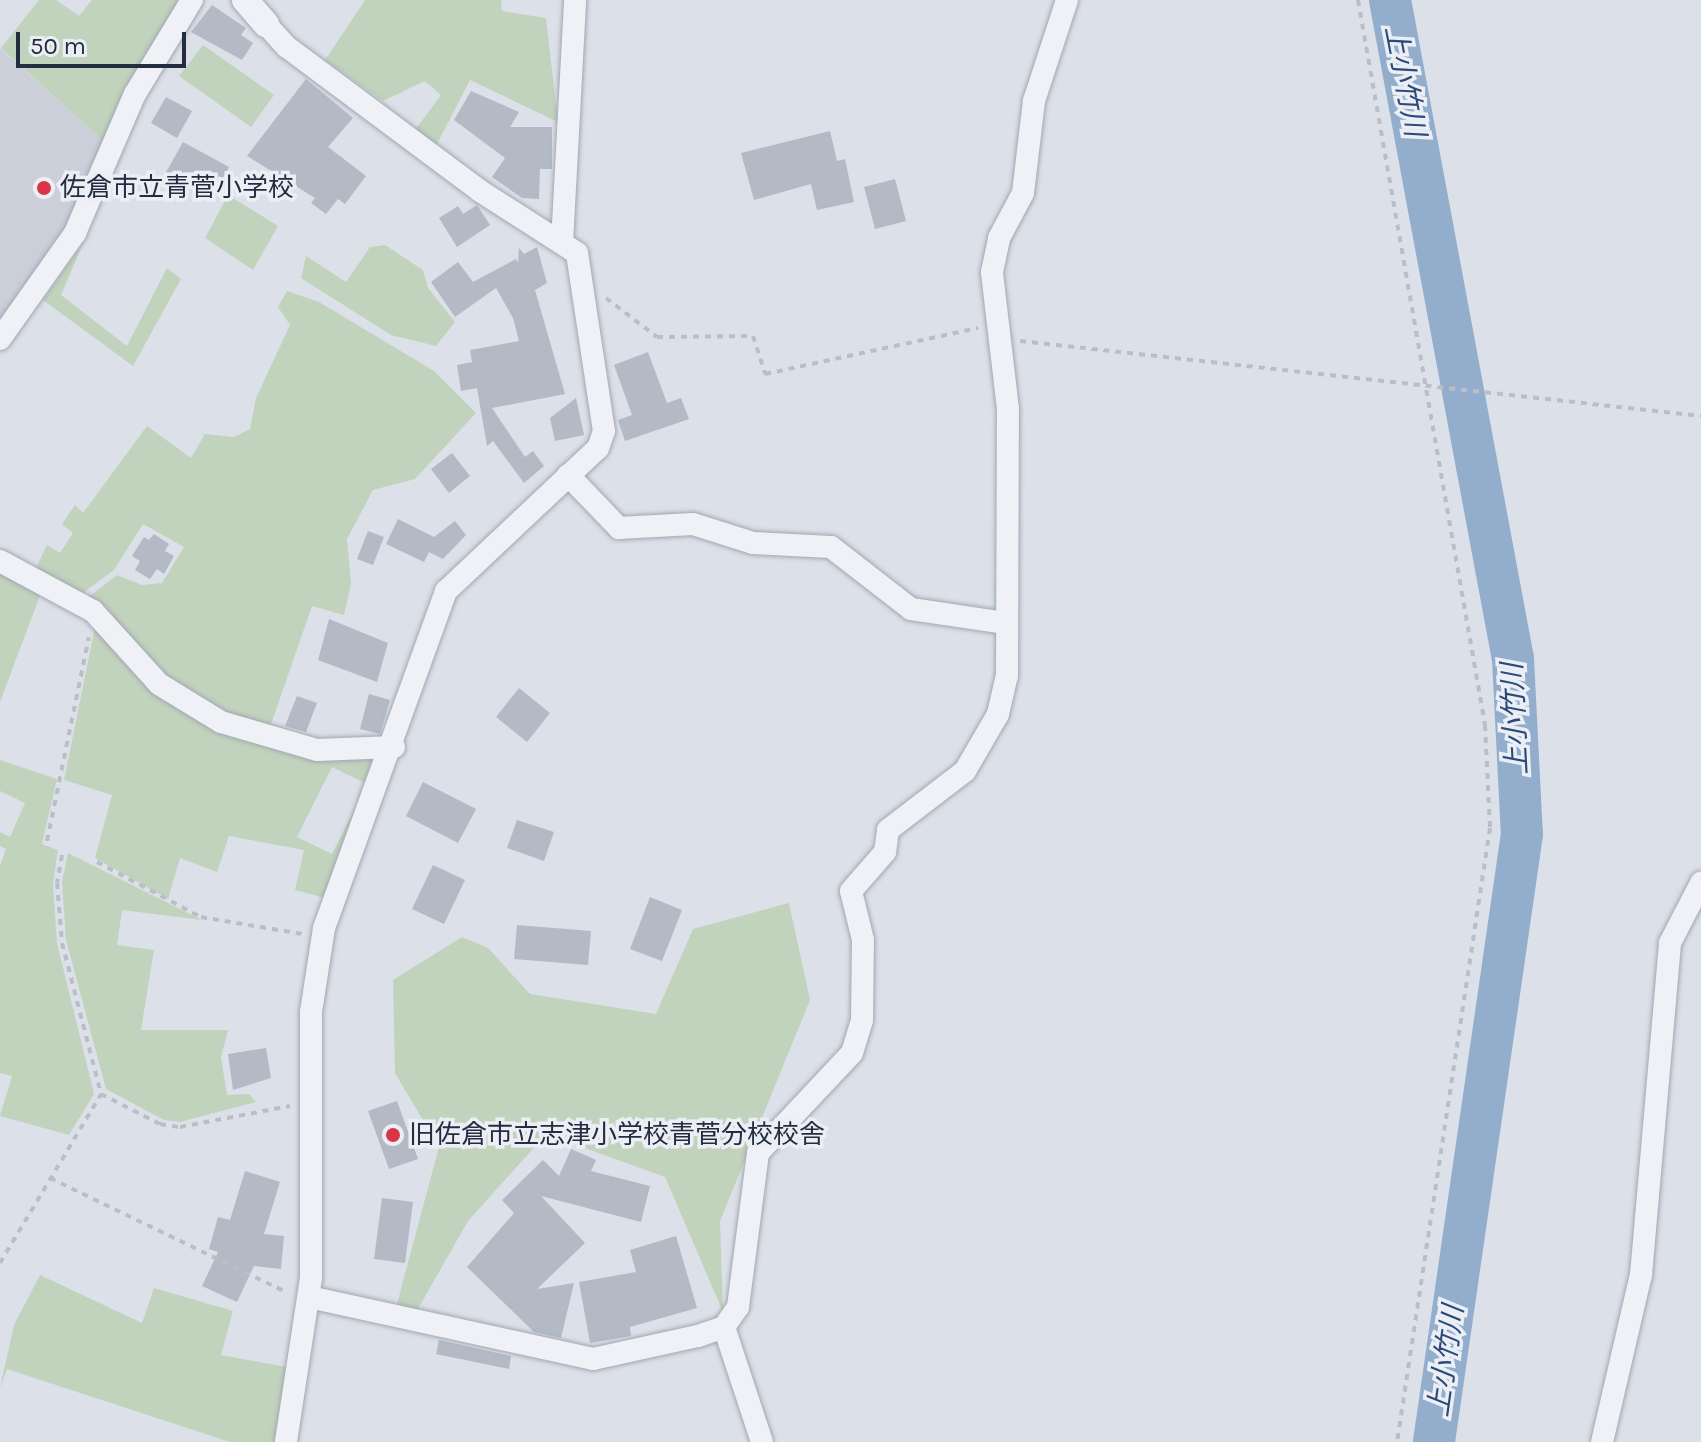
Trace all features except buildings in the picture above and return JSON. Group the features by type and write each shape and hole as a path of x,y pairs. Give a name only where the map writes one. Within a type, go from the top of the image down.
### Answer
{"street":[{"path":"0,339 75,233 135,94 192,0"},
{"path":"245,0 287,47 480,191 577,253 604,431 598,448 446,591 394,747 322,938 311,1012 309,1300 286,1442"},
{"path":"562,243 575,0"},
{"path":"309,1300 593,1359 724,1327 738,1307 758,1153 852,1053 862,1020 863,940 851,891 885,852 888,830 965,771 985,743 1007,676 1008,409 992,272 999,238 1023,193 1034,101 1067,0"},
{"path":"568,475 619,528 693,524 753,543 831,547 911,609 1006,623"},
{"path":"0,561 93,611 159,684 221,722 317,750 394,747"},
{"path":"1602,1442 1641,1275 1670,943 1701,883"},
{"path":"724,1327 762,1442"}],"path":[{"path":"1358,0 1485,725 1490,828 1397,1442"},
{"path":"581,276 657,337 753,336 765,374 997,331 1427,387 1701,416"},
{"path":"47,841 93,611"},
{"path":"0,1263 101,1094 62,943 57,883 62,855"},
{"path":"97,862 201,917 322,938"},
{"path":"101,1094 160,1124 180,1127 260,1108 309,1106"},
{"path":"50,1178 309,1300"}],"shaded area":[{"name":"佐倉市立青菅小学校","path":"0,48 107,145 68,231 0,329"}],"green space":[{"path":"39,0 56,0 79,16 92,0 185,0 107,145 1,48"},
{"path":"365,0 501,0 502,11 546,18 558,122 470,80 436,146 415,130 441,95 425,81 383,101 325,60"},
{"path":"203,45 274,95 251,127 179,76"},
{"path":"228,195 278,226 253,270 205,238"},
{"path":"84,241 61,295 127,346 167,268 181,279 133,366 43,300"},
{"path":"385,245 423,270 428,288 455,322 436,346 391,335 301,278 306,256 346,282 370,247"},
{"path":"287,291 319,302 434,371 476,413 415,479 373,490 347,539 351,584 344,615 312,606 269,730 197,705 85,600 117,575 142,585 162,583 184,547 143,524 114,570 80,595 35,570 47,545 60,553 73,533 62,524 75,505 83,513 147,426 191,458 205,434 234,437 250,429 256,398 290,325 278,307"},
{"path":"0,569 42,590 0,702"},
{"path":"96,622 173,702 379,755 367,784 332,767 297,837 332,854 361,797 325,898 295,890 304,850 229,836 217,872 180,858 168,899 95,858 112,795 64,780"},
{"path":"0,760 57,779 42,844 58,850 53,883 57,943 94,1094 69,1135 0,1116 12,1076 0,1073 0,866 6,849 0,846 0,832 10,837 25,803 0,791"},
{"path":"68,853 202,920 122,910 117,945 154,950 141,1030 228,1030 221,1057 227,1095 249,1094 256,1102 180,1122 164,1120 106,1089 66,940 62,882"},
{"path":"789,903 810,1000 720,1221 723,1312 665,1177 546,1134 468,1221 415,1314 397,1304 439,1147 395,1073 393,980 462,937 488,948 530,994 656,1014 693,929"},
{"path":"40,1275 142,1323 154,1288 233,1311 221,1355 286,1367 277,1442 230,1442 7,1369 0,1388 14,1325"}],"waterway":[{"name":"上小竹川","path":"1390,0 1513,659 1522,834 1434,1442"}],"place":[{"name":"佐倉市立青菅小学校","path":"44,188"},
{"name":"旧佐倉市立志津小学校青菅分校校舎","path":"393,1135"}]}
